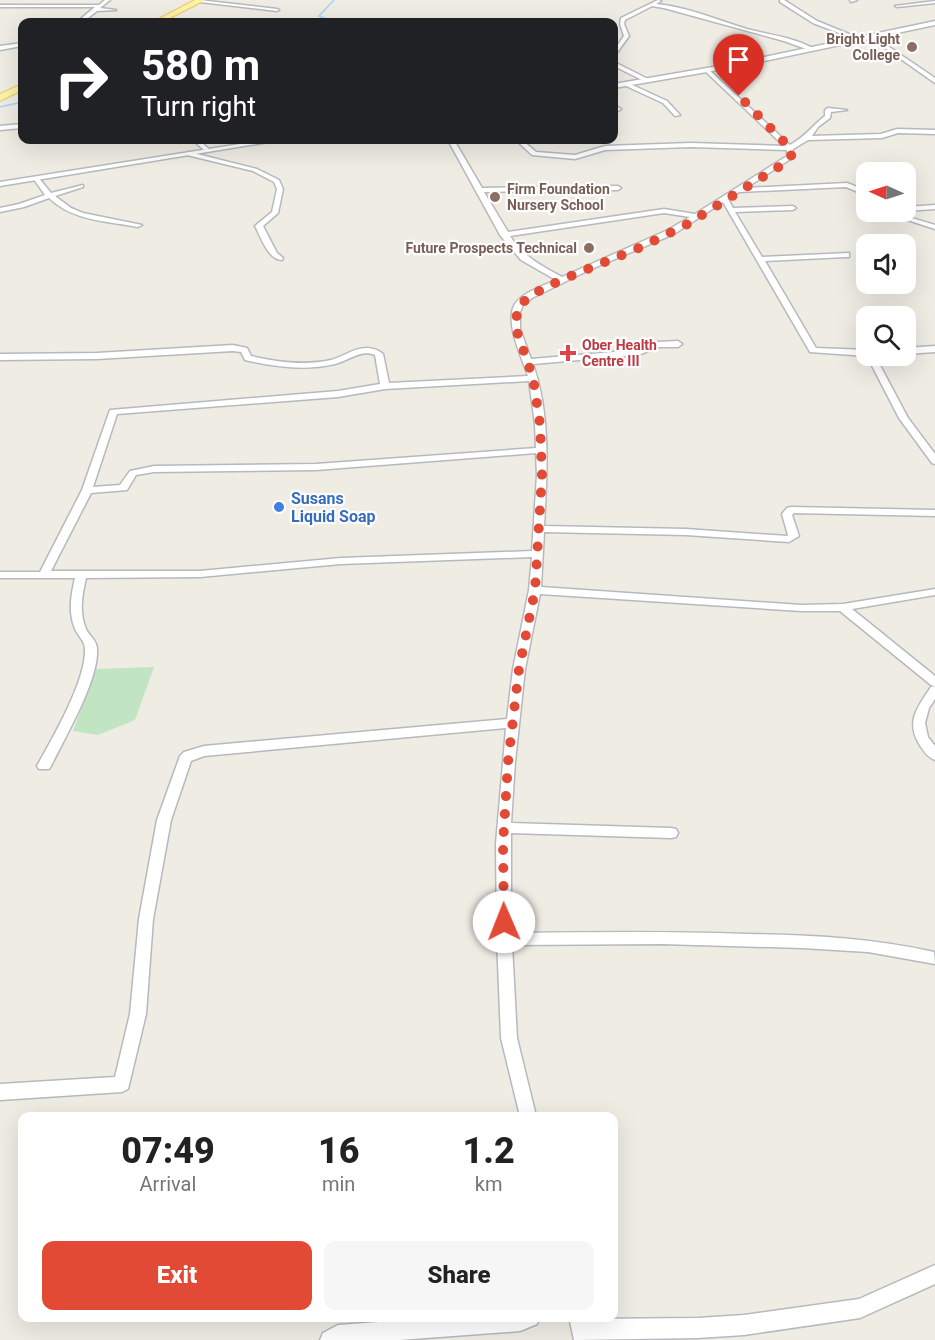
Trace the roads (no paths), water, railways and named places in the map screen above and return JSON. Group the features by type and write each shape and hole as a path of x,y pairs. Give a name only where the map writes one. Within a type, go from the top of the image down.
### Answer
{"main road":[{"path":"167,18 201,0"},
{"path":"0,98 18,89"}],"street":[{"path":"84,18 108,0"},
{"path":"201,0 277,10"},
{"path":"618,48 627,36 622,24 623,19 660,0"},
{"path":"782,1 815,22 859,39"},
{"path":"897,6 935,2"},
{"path":"652,5 677,7 744,29 795,42 811,50"},
{"path":"0,6 114,9"},
{"path":"618,85 811,50 935,23"},
{"path":"873,37 935,81"},
{"path":"0,48 18,46"},
{"path":"618,66 646,80"},
{"path":"527,1112 509,1038 504,939 504,828 512,723 519,669 535,590 540,529 542,450 533,378 516,329 517,309 529,296 561,280 656,240 788,161 792,154 790,148 739,96 708,70"},
{"path":"626,84 665,102 677,115"},
{"path":"523,144 534,154 568,158 605,148 699,145 790,148 807,138 816,126 828,117 828,110 844,110"},
{"path":"0,128 18,126"},
{"path":"807,138 882,136 897,131 935,132"},
{"path":"200,144 208,151"},
{"path":"0,184 251,144"},
{"path":"453,144 504,235 524,258 561,280"},
{"path":"189,154 255,171 277,181 280,189 275,213 259,226 274,254 279,258"},
{"path":"36,178 48,196 71,213 138,225"},
{"path":"740,190 847,185 856,189"},
{"path":"0,210 32,204 54,192 81,186"},
{"path":"479,190 618,188"},
{"path":"725,200 813,350 856,352"},
{"path":"916,208 935,207"},
{"path":"732,210 793,208"},
{"path":"504,235 664,211 698,216"},
{"path":"916,222 935,228"},
{"path":"761,259 846,255"},
{"path":"529,362 638,352 658,345 678,344"},
{"path":"0,357 98,356 233,348 244,350 248,358 285,365 334,362 356,352 373,351 379,354 385,386"},
{"path":"916,351 935,350"},
{"path":"876,366 904,418 935,461"},
{"path":"44,574 87,490 113,411 338,394 385,386 533,378"},
{"path":"87,490 118,489 126,486 133,473 154,469 316,467 542,450"},
{"path":"540,529 686,532 789,539 794,536 787,512 793,510 935,513"},
{"path":"0,575 200,574 341,561 537,554"},
{"path":"44,766 70,716 91,658 92,645 82,633 75,600 81,575"},
{"path":"535,590 766,606 843,607 935,592"},
{"path":"843,607 935,682"},
{"path":"935,690 918,718 917,730 923,742 935,755"},
{"path":"0,1092 122,1084 138,1014 146,919 164,820 182,764 189,755 204,751 512,723"},
{"path":"504,828 671,833"},
{"path":"504,939 832,941 901,949 934,958"},
{"path":"582,1329 698,1328 744,1325 860,1308 935,1274"},
{"path":"330,1340 338,1335 429,1330 510,1322"}],"waterway":[{"path":"324,18 319,16 334,0"},
{"path":"0,107 18,103"}],"place":[{"name":"Bright Light College","path":"912,47"},
{"name":"Firm Foundation Nursery School","path":"495,197"},
{"name":"Future Prospects Technical","path":"589,248"},
{"name":"Ober Health Centre III","path":"568,353"},
{"name":"Susans Liquid Soap","path":"279,507"}]}
